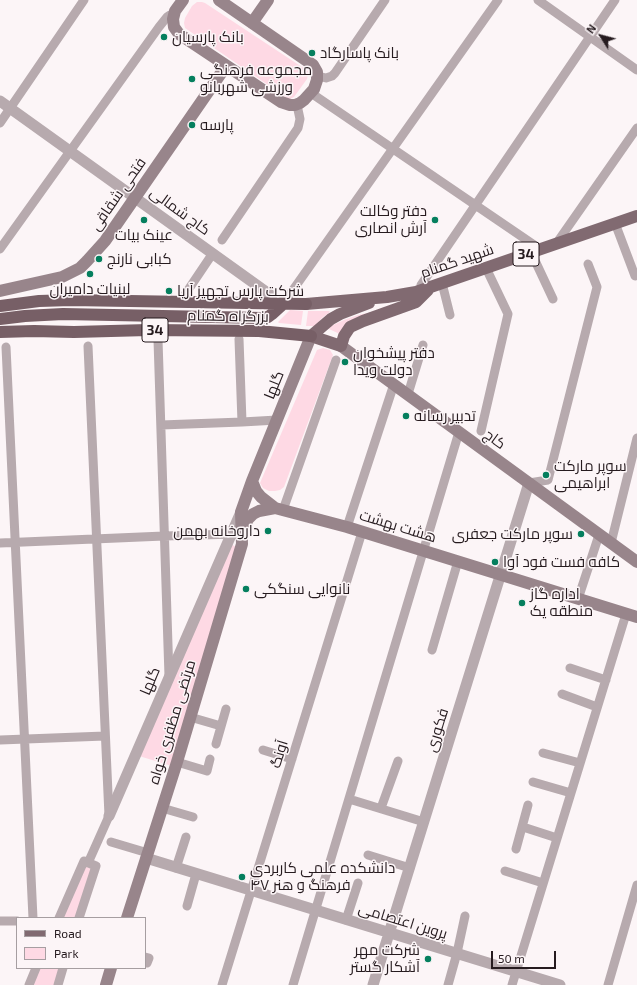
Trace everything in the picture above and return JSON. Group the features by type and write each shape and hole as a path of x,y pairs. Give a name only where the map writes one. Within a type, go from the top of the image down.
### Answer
{"highway":[{"name":"بزرگراه گمنام","path":"0,306 40,301 71,300 306,304"},
{"path":"0,319 63,314 262,318 268,317 283,304"},
{"name":"بزرگراه گمنام","path":"0,332 148,330 259,331 311,336"}],"main road":[{"path":"178,5 173,22 177,31 226,66 281,102 290,105 297,105 304,100 316,85 318,76 313,65 219,0"},
{"path":"252,23 268,0"},
{"name":"فتحی شقاقی","path":"0,291 62,277 80,268 105,241 226,66"},
{"name":"شهید گمنام","path":"306,304 387,297 416,292 426,286 442,283 637,216"},
{"path":"341,346 344,336 350,327 416,302 426,286"},
{"name":"34","path":"311,336 331,319 340,314 387,297"},
{"name":"کاج","path":"311,336 341,346 637,562"},
{"name":"گلها","path":"236,534 241,512 252,482 311,336"},
{"name":"هشت بهشت","path":"252,482 256,491 261,497 279,509 347,527 631,616"},
{"path":"236,534 253,514 266,509 279,509"},
{"name":"مرتضی مظفری خواه","path":"127,917 177,762 242,544 236,534"},
{"path":"106,985 111,969"}],"street":[{"path":"0,123 84,0"},
{"path":"318,76 326,78 335,73 385,0"},
{"path":"283,304 498,0"},
{"path":"538,0 637,70"},
{"path":"426,286 476,205 615,0"},
{"path":"0,249 159,27 178,5"},
{"path":"311,93 476,205 536,251 553,299"},
{"name":"کاج شمالی","path":"0,101 283,304"},
{"path":"222,240 298,128 300,119 297,105"},
{"path":"556,244 637,128"},
{"path":"615,223 634,276"},
{"path":"180,302 213,254"},
{"path":"529,483 548,480 597,287 588,264"},
{"path":"481,431 508,314 486,268"},
{"path":"442,283 450,315"},
{"path":"240,339 242,422"},
{"path":"158,340 169,678"},
{"path":"408,394 423,345"},
{"path":"88,346 109,816"},
{"path":"6,347 33,917"},
{"path":"279,509 336,360"},
{"path":"347,527 394,384"},
{"path":"161,424 277,420"},
{"path":"293,985 459,432"},
{"path":"611,543 637,438"},
{"name":"فکوری","path":"373,985 529,483"},
{"name":"آونگ","path":"222,985 362,532"},
{"path":"0,543 96,538 236,534"},
{"name":"گلها","path":"58,917 83,861 88,862 169,678 236,534"},
{"path":"578,599 598,538"},
{"path":"432,650 458,561"},
{"path":"512,985 597,706 631,616"},
{"path":"570,668 606,680"},
{"path":"562,694 597,706"},
{"path":"216,744 226,709"},
{"path":"190,717 221,726"},
{"path":"0,740 105,736"},
{"path":"263,750 292,759"},
{"path":"544,753 580,763"},
{"path":"177,762 207,771 210,759"},
{"path":"381,808 398,761"},
{"path":"533,782 571,793"},
{"path":"349,799 424,822"},
{"path":"516,849 528,805"},
{"path":"162,808 193,817"},
{"path":"523,827 557,838"},
{"path":"176,868 186,837"},
{"path":"111,842 147,856"},
{"path":"368,855 410,868"},
{"name":"پروین اعتصامی","path":"147,856 176,868 560,985"},
{"path":"79,917 96,866 88,862"},
{"path":"506,871 543,883"},
{"path":"187,906 196,874"},
{"path":"346,920 358,883"},
{"path":"608,985 637,886"},
{"path":"448,985 457,954 465,916"},
{"path":"0,921 16,921"},
{"path":"29,985 36,969"},
{"path":"58,985 63,969"}],"green space":[{"path":"197,2 205,3 308,71 307,79 294,97 290,99 287,98 185,28 185,18 192,6"},
{"path":"386,309 342,335 329,329 331,326 358,315"},
{"path":"290,310 303,311 301,325 278,322"},
{"path":"308,311 330,312 315,326 306,326"},
{"path":"323,348 330,350 333,355 284,487 280,490 269,491 263,488 260,483 317,350"},
{"path":"231,544 236,547 172,766 139,756"},
{"path":"84,864 93,867 77,917 60,917"},
{"path":"38,969 60,969 55,985 31,985"}],"place":[{"name":"بانک پارسیان","path":"164,37"},
{"name":"بانک پاسارگاد","path":"312,53"},
{"name":"مجموعه فرهنگی ورزشی شهربانو","path":"192,79"},
{"name":"پارسه","path":"192,125"},
{"name":"عینک بیات","path":"144,220"},
{"name":"دفتر وکالت آرش انصاری","path":"435,220"},
{"name":"کبابی نارنج","path":"99,259"},
{"name":"لبنیات دامیران","path":"90,274"},
{"name":"شرکت پارس تجهیز آریا","path":"169,291"},
{"name":"دفتر پیشخوان دولت ویدا","path":"345,362"},
{"name":"تدبیر رسانه","path":"406,416"},
{"name":"سوپر مارکت ابراهیمی","path":"546,475"},
{"name":"داروخانه بهمن","path":"268,531"},
{"name":"سوپر مارکت جعفری","path":"581,534"},
{"name":"کافه فست فود آوا","path":"495,562"},
{"name":"نانوایی سنگکی","path":"246,589"},
{"name":"اداره گاز منطقه یک","path":"522,603"},
{"name":"دانشکده علمی کاربردی فرهنگ و هنر ۴۷","path":"242,877"},
{"name":"شرکت مهر آشکار گستر","path":"428,959"}]}
